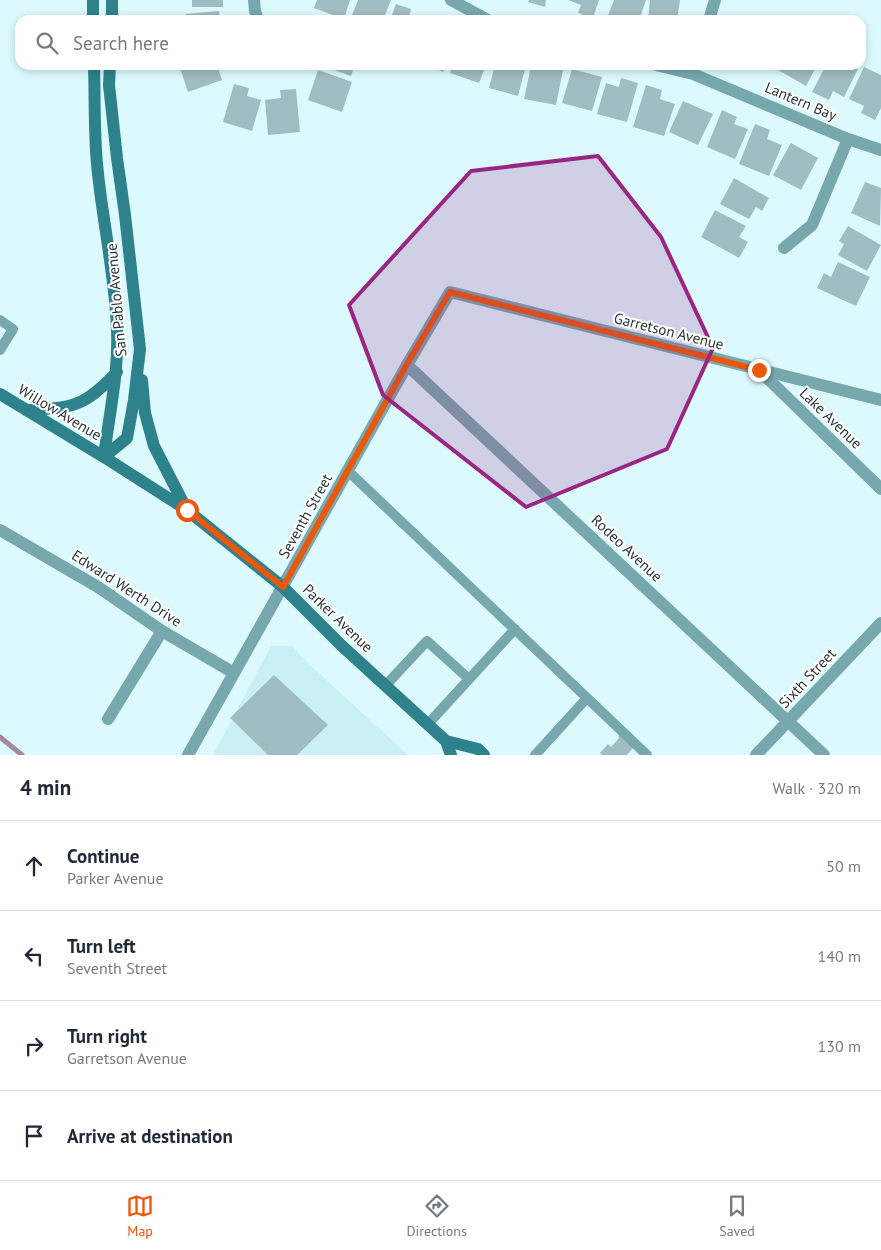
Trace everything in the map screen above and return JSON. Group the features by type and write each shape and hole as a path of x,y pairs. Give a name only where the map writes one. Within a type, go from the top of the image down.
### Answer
{"main road":[{"path":"93,0 93,15"},
{"path":"112,0 112,15"},
{"name":"San Pablo Avenue","path":"94,70 97,161 103,218 111,264 117,329 117,372 107,425 104,457"},
{"name":"San Pablo Avenue","path":"104,457 127,438 140,349 109,85 110,70"},
{"path":"140,349 145,413 154,446 187,510"},
{"path":"26,410 57,409 88,399 100,390 117,372"},
{"name":"Willow Avenue","path":"0,394 104,457"},
{"name":"Parker Avenue","path":"104,457 187,510 283,587 341,645 446,741 451,755"},
{"name":"Parker Avenue","path":"446,741 478,749 484,755"}],"street":[{"path":"254,0 256,15"},
{"path":"452,0 479,15"},
{"path":"710,15 715,0"},
{"name":"Lantern Bay","path":"696,70 848,139 881,150"},
{"name":"Lantern Bay","path":"784,248 812,225 848,139"},
{"name":"Seventh Street","path":"188,755 407,364 450,292"},
{"name":"Garretson Avenue","path":"450,292 881,400"},
{"name":"Rodeo Avenue","path":"407,364 824,755"},
{"name":"Lake Avenue","path":"759,370 881,489"},
{"name":"Edward Werth Drive","path":"0,531 98,587 162,631 234,673"},
{"name":"Sixth Street","path":"756,755 881,623"},
{"path":"108,719 162,631"}],"lane":[{"path":"0,320 13,329 0,350"},
{"path":"348,471 648,755"},
{"path":"428,724 515,629"},
{"path":"386,686 427,641 469,679"},
{"path":"535,755 588,698"}],"highlighted area":[{"path":"598,156 661,237 713,348 667,449 526,507 383,395 349,305 471,171"}],"shaded area":[{"path":"271,646 292,646 408,755 213,755"}],"building":[{"path":"192,0 223,0 223,7 192,7"},
{"path":"317,0 350,0 345,15 333,15 314,8"},
{"path":"358,0 391,0 385,15 352,15"},
{"path":"529,0 546,0 545,7 528,2"},
{"path":"568,0 599,0 594,15 578,13 581,5"},
{"path":"614,0 646,0 641,15 608,15"},
{"path":"650,0 680,0 678,15 648,15"},
{"path":"396,4 411,9 410,15 392,15"},
{"path":"219,11 219,15 185,15"},
{"path":"866,68 881,75 881,108 875,120 861,113 864,106 849,99 863,70 866,70"},
{"path":"181,70 219,70 222,80 188,92"},
{"path":"318,70 352,82 342,112 308,100"},
{"path":"334,70 353,70 351,76"},
{"path":"451,70 484,70 479,83 450,73"},
{"path":"494,70 525,70 518,96 489,88"},
{"path":"530,70 563,70 556,105 524,99"},
{"path":"572,70 602,77 592,111 562,103"},
{"path":"778,70 814,70 806,86"},
{"path":"823,70 858,70 844,97 833,91 829,100 812,92"},
{"path":"621,78 638,83 627,122 597,114 606,83 619,87"},
{"path":"234,84 249,88 247,96 261,100 252,131 223,122"},
{"path":"646,85 662,90 660,99 675,104 664,136 633,127"},
{"path":"296,89 300,132 268,135 265,100 281,98 280,90"},
{"path":"683,101 713,114 698,145 669,132"},
{"path":"722,110 737,117 734,124 748,129 735,159 707,147"},
{"path":"755,124 770,130 767,139 782,145 769,176 739,164"},
{"path":"791,143 818,158 801,190 773,175"},
{"path":"734,178 769,198 762,211 756,207 749,219 720,204"},
{"path":"865,182 881,188 880,226 851,213"},
{"path":"715,210 746,226 739,237 748,242 739,258 701,237"},
{"path":"848,226 881,245 867,271 838,255 844,244 839,241"},
{"path":"838,262 870,277 856,306 817,288 824,273 831,277"},
{"path":"274,675 328,725 297,755 268,755 230,718"},
{"path":"620,735 634,747 627,755 602,755 600,753 608,744 611,747"}],"waterway":[{"path":"0,737 22,755"}],"route":[{"path":"187,510 283,587 407,364 450,292 759,370"}]}
